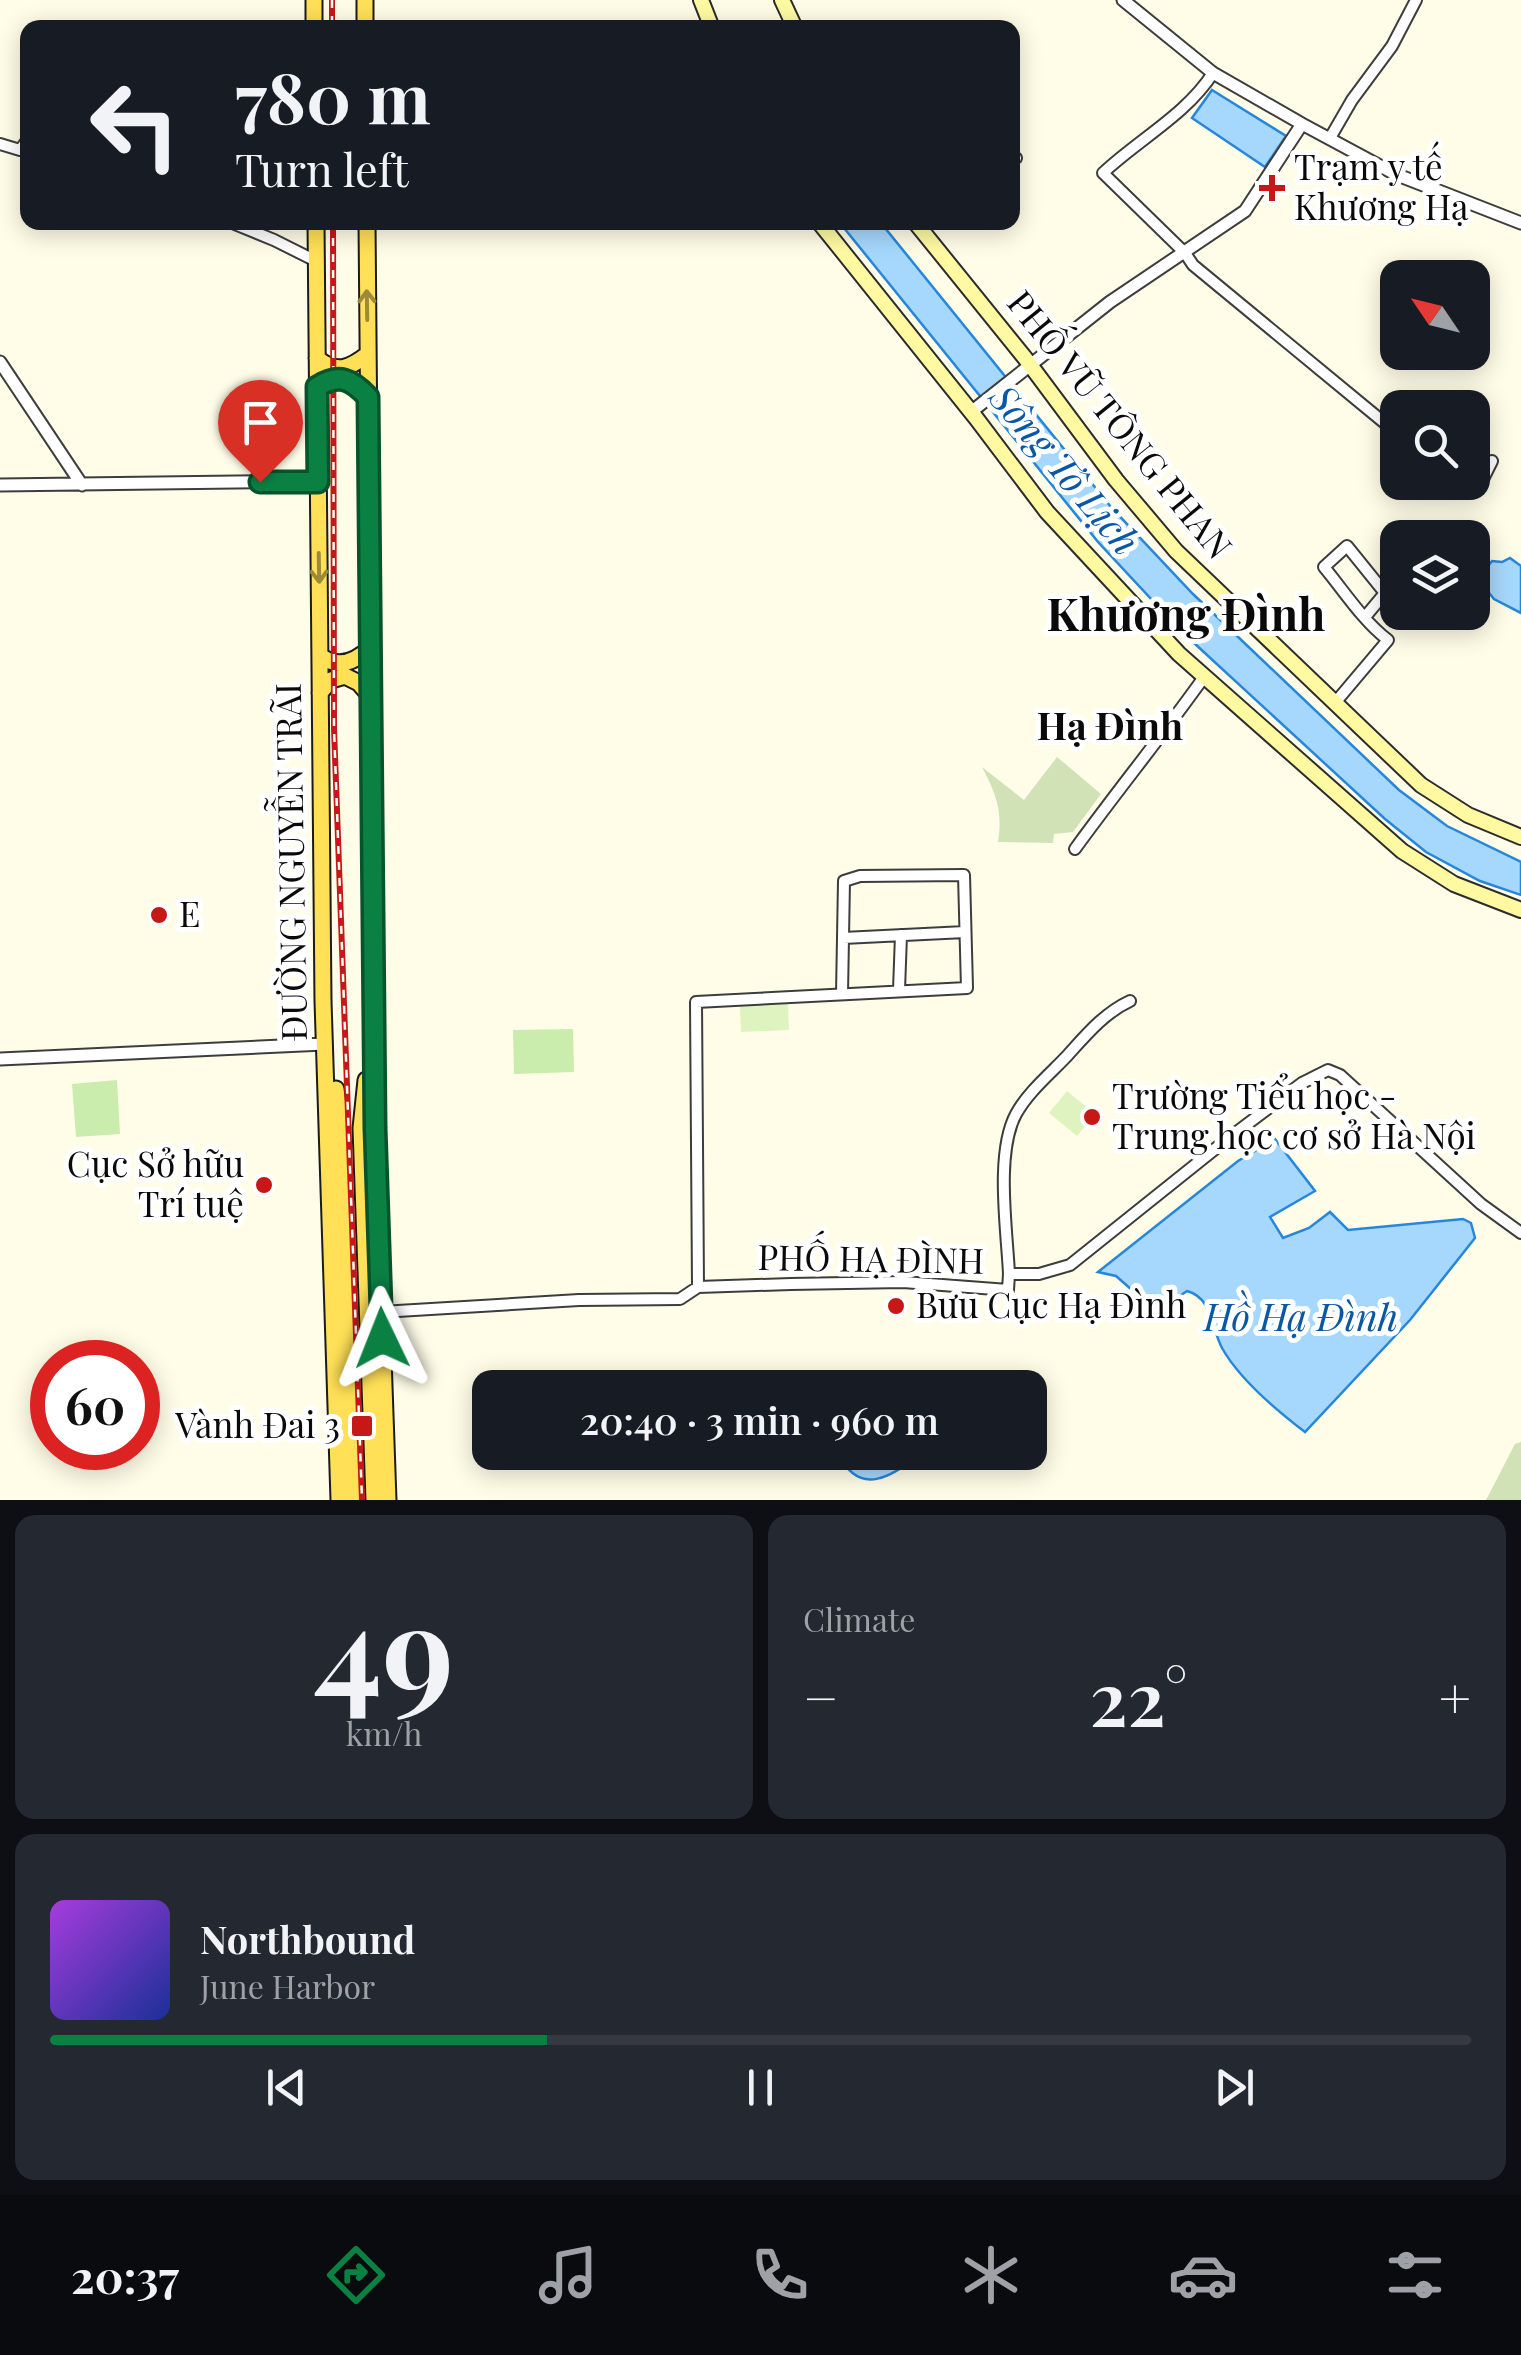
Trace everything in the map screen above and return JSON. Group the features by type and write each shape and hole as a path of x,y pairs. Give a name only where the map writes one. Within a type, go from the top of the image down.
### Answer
{"main road":[{"name":"ĐƯỜNG NGUYỄN TRÃI","path":"316,230 322,1001 340,1500"},
{"path":"366,230 373,1001 388,1500"},
{"path":"826,230 974,409 1047,512 1204,677 1402,850 1454,884 1521,910"},
{"name":"PHỐ VŨ TÔNG PHAN","path":"926,230 1027,370 1176,551 1421,785 1468,815 1521,838"},
{"path":"317,358 332,369 348,368 368,354"},
{"path":"317,387 332,378 347,379 368,397"},
{"path":"320,654 332,663 348,663 358,660 370,648"},
{"path":"320,692 330,680 345,676 371,696"},
{"path":"322,1001 342,1130 353,1500"},
{"path":"373,1001 361,1128 374,1500"}],"street":[{"path":"1123,0 1213,72 1302,124 1395,174 1521,223"},
{"path":"1330,138 1392,46 1416,0"},
{"path":"1213,72 1188,106 1132,146 1103,174 1194,265 1380,419"},
{"path":"974,409 1110,302 1245,212 1302,124"},
{"path":"250,230 316,261"},
{"path":"0,362 82,485"},
{"path":"1490,465 1492,461"},
{"path":"0,485 318,482"},
{"path":"1334,704 1388,640 1365,616 1324,567 1347,546 1385,593 1365,616"},
{"path":"1074,848 1161,739 1204,677"},
{"path":"698,1287 696,1002 967,988 964,874 877,876 844,881 842,994"},
{"path":"843,938 965,932"},
{"path":"900,990 901,935"},
{"path":"1008,1274 1005,1184 1009,1132 1015,1116 1086,1035 1112,1009 1130,1000"},
{"path":"0,1059 324,1044"},
{"name":"PHỐ HẠ ĐÌNH","path":"381,1312 580,1300 680,1299 698,1287 902,1282 1008,1290 1008,1274 1039,1274 1070,1265 1230,1137 1302,1083 1328,1070 1340,1075 1481,1204 1521,1233"}],"green space":[{"path":"1057,757 1101,794 1073,832 1054,834 1053,843 998,842 997,803 982,767 1024,800"},
{"path":"788,1004 789,1030 741,1032 740,1006"},
{"path":"573,1029 574,1072 514,1074 513,1030"},
{"path":"117,1080 120,1134 76,1137 72,1084"},
{"path":"1067,1091 1095,1114 1077,1136 1049,1113"},
{"path":"1521,1442 1521,1500 1486,1500 1515,1444"}],"water":[{"path":"1212,90 1286,136 1265,167 1192,118"},
{"name":"Sông Tô Lịch","path":"846,230 887,230 1111,507 1193,594 1399,790 1447,826 1521,862 1521,895 1480,881 1426,852 1385,819 1181,631 1098,542"},
{"path":"1510,558 1521,566 1521,613 1490,594 1490,564"},
{"name":"Hồ Hạ Đình","path":"1275,1139 1315,1191 1270,1217 1283,1238 1309,1228 1330,1212 1348,1230 1463,1219 1471,1223 1475,1238 1410,1320 1305,1432 1238,1372 1222,1348 1207,1307 1196,1295 1187,1291 1168,1304 1133,1291 1116,1276 1098,1272 1238,1161"},
{"path":"850,1470 897,1470 877,1479"}],"railway":[{"path":"332,0 332,20"},
{"path":"333,230 334,728 362,1500"}],"place":[{"name":"Trạm y tế Khương Hạ","path":"1272,188"},
{"name":"E","path":"159,915"},
{"name":"Trường Tiểu học - Trung học cơ sở Hà Nội","path":"1092,1117"},
{"name":"Cục Sở hữu Trí tuệ","path":"264,1185"},
{"name":"Bưu Cục Hạ Đình","path":"896,1306"},
{"name":"Vành Đai 3","path":"362,1426"}],"district":[{"name":"Khương Đình","path":"1186,615"},
{"name":"Hạ Đình","path":"1110,727"}],"route":[{"path":"260,482 318,482 317,387 332,378 347,379 368,397 375,1128 382,1338"}]}
